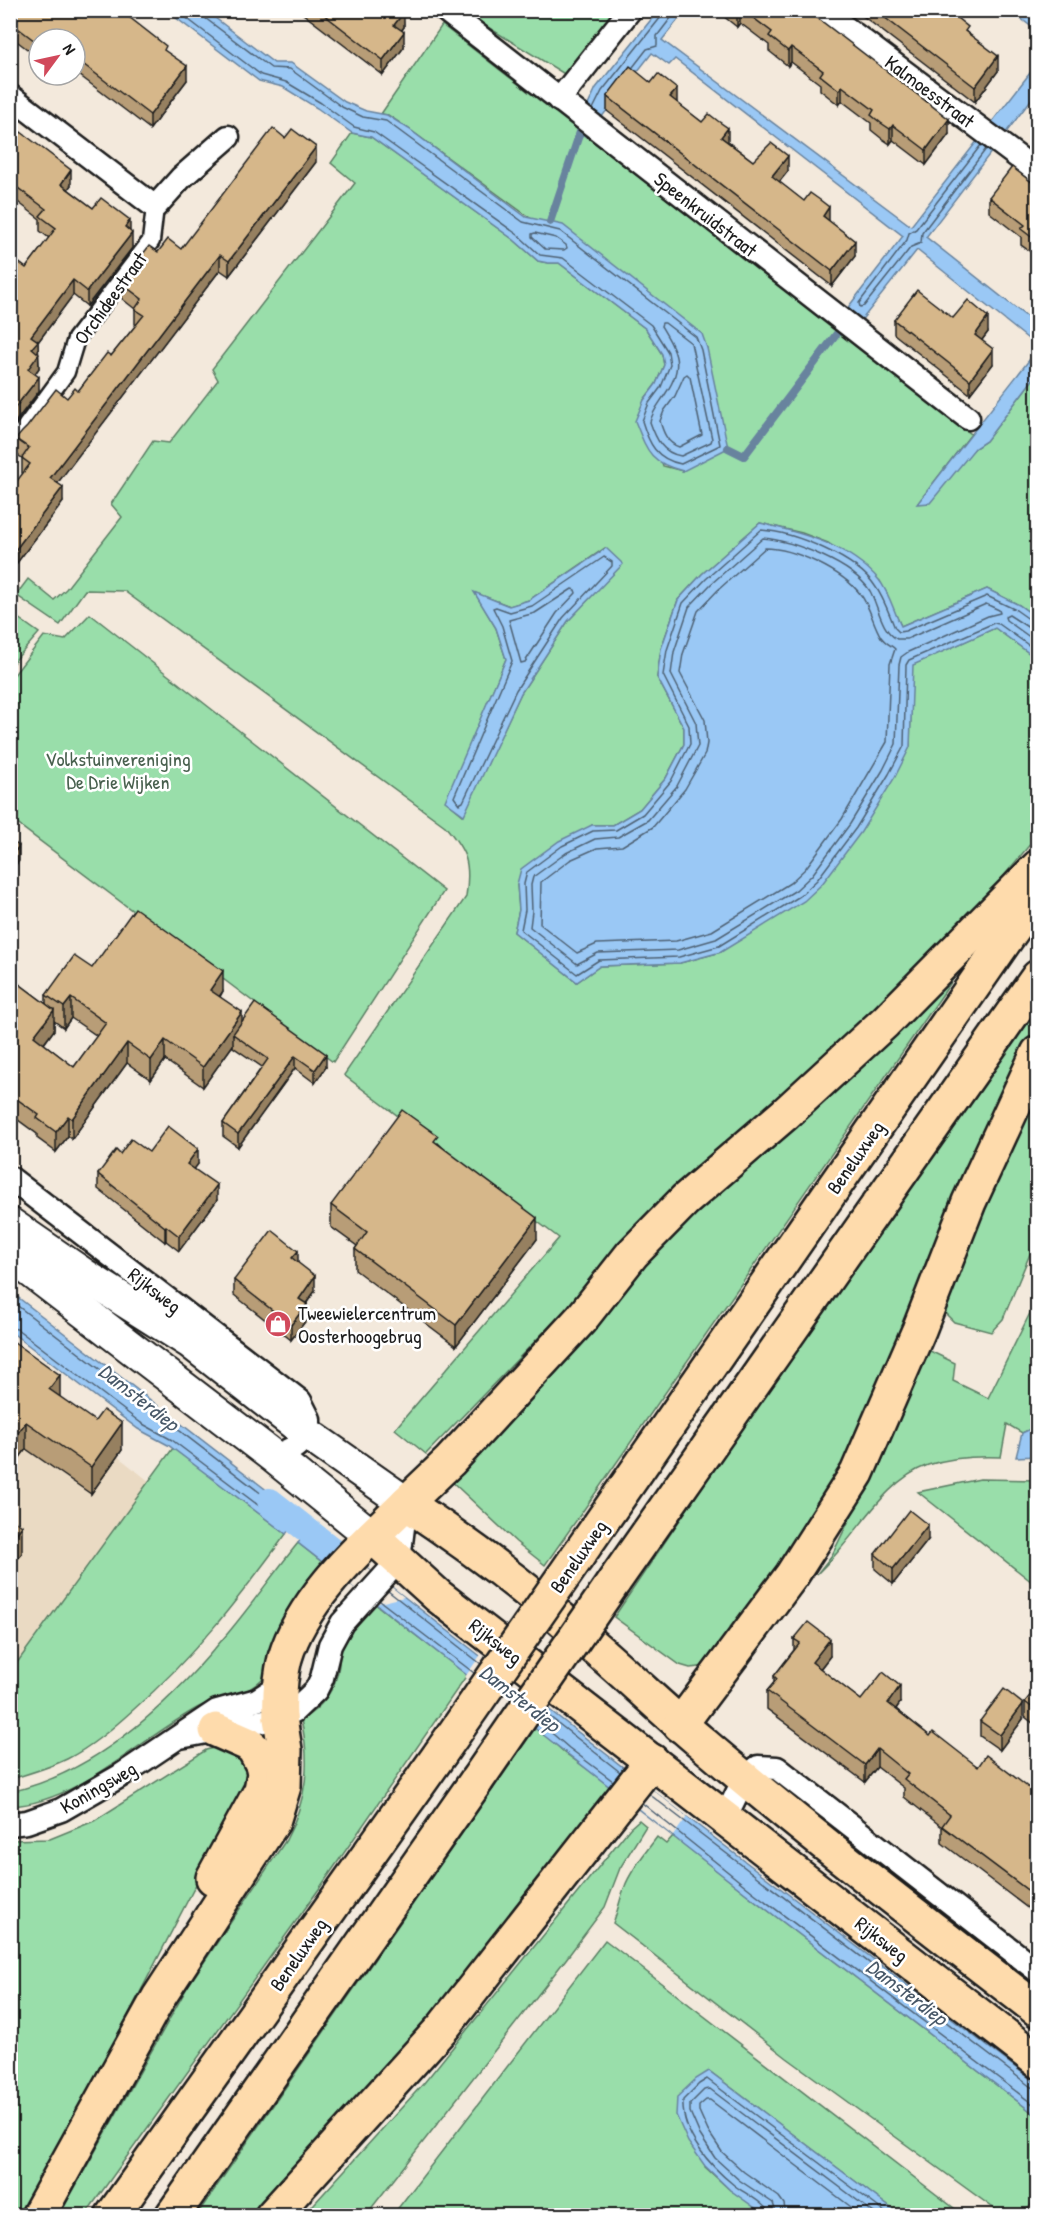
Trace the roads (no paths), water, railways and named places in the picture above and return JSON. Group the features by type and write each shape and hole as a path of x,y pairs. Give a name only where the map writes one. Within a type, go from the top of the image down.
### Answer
{"main road":[{"path":"38,2216 159,1997 273,1822 284,1786 285,1750 280,1718 280,1685 285,1659 304,1616 354,1555 450,1461 581,1319 632,1254 677,1208 785,1114 885,1022 1038,867"},
{"name":"Beneluxweg","path":"112,2216 440,1754 1038,893"},
{"path":"172,2216 1038,977"},
{"path":"272,2216 444,2026 680,1725 792,1575 857,1473 919,1330 969,1202 1024,1078 1038,1053"},
{"name":"Rijksweg","path":"10,1224 190,1342 349,1465 456,1536 593,1646 680,1725 800,1825 1038,2010"},
{"name":"Rijksweg","path":"10,1255 324,1497 354,1555 390,1569 438,1596 638,1779 725,1818 1038,2061"},
{"path":"191,1947 208,1886 261,1790 263,1782 262,1764 254,1749 216,1730"}],"street":[{"name":"Speenkruidstraat","path":"445,10 968,418"},
{"path":"559,100 630,10"},
{"name":"Kalmoesstraat","path":"822,10 1038,172"},
{"path":"10,96 154,207 181,178 228,137"},
{"name":"Orchideestraat","path":"10,441 20,436 66,372 76,339 151,242 154,207"},
{"name":"Rijksweg","path":"10,1178 300,1401 309,1419 309,1435"},
{"path":"274,1457 296,1448 309,1435"},
{"path":"280,1718 294,1711 315,1690 322,1678 326,1656 335,1635 350,1612 390,1569 406,1503"},
{"name":"Koningsweg","path":"10,1824 45,1817 61,1810 180,1737 217,1711 257,1700 280,1685"},
{"name":"Koningsweg","path":"180,1737 280,1718"},
{"path":"725,1818 744,1779 758,1767 777,1768 1038,1971"}],"water":[{"path":"167,11 206,11 274,63 291,63 345,102 366,111 387,115 409,129 526,217 563,225 702,334 728,448 683,471 656,460 647,448 635,421 664,365 662,354 646,329 559,263 538,261 514,240 371,137 352,133 283,87 259,81"},
{"path":"658,11 685,11 662,40 911,226 1037,64 1037,92 926,237 1037,325 1037,346 917,250 860,322 846,310 903,236 675,59 669,65 652,53 586,137 577,129 596,88"},
{"path":"1011,11 1037,11 1037,31"},
{"path":"1037,350 1037,374 986,441 975,448 930,503 917,504"},
{"path":"760,523 808,536 840,549 854,558 883,585 901,626 987,589 1019,605 1037,618 1037,659 995,628 913,665 910,747 895,777 861,832 822,884 804,901 721,952 680,963 600,966 577,982 514,932 519,910 517,884 521,869 559,841 592,825 613,825 640,809 666,778 684,744 684,728 657,677 661,649 678,600 702,574"},
{"path":"606,548 623,564 568,621 521,693 464,815 445,801 506,659 496,628 474,592 509,606 529,600"},
{"path":"11,1292 300,1516 286,1534 168,1445 138,1429 11,1332"},
{"path":"1037,1426 1037,1456 1016,1457 1022,1433"},
{"path":"312,1525 687,1817 1037,2084 1037,2116 749,1896 298,1543"},
{"path":"709,2071 900,2215 769,2216 730,2190 705,2166 688,2142 676,2115 677,2097 696,2079"}],"waterway":[{"path":"550,222 580,132"},
{"path":"728,448 744,456 845,323"},
{"name":"Damsterdiep","path":"270,1501 335,1552"}],"place":[{"name":"Tweewielercentrum Oosterhoogebrug","path":"278,1324"}],"park label":[{"name":"Volkstuinvereniging De Drie Wijken","path":"118,770"}]}
